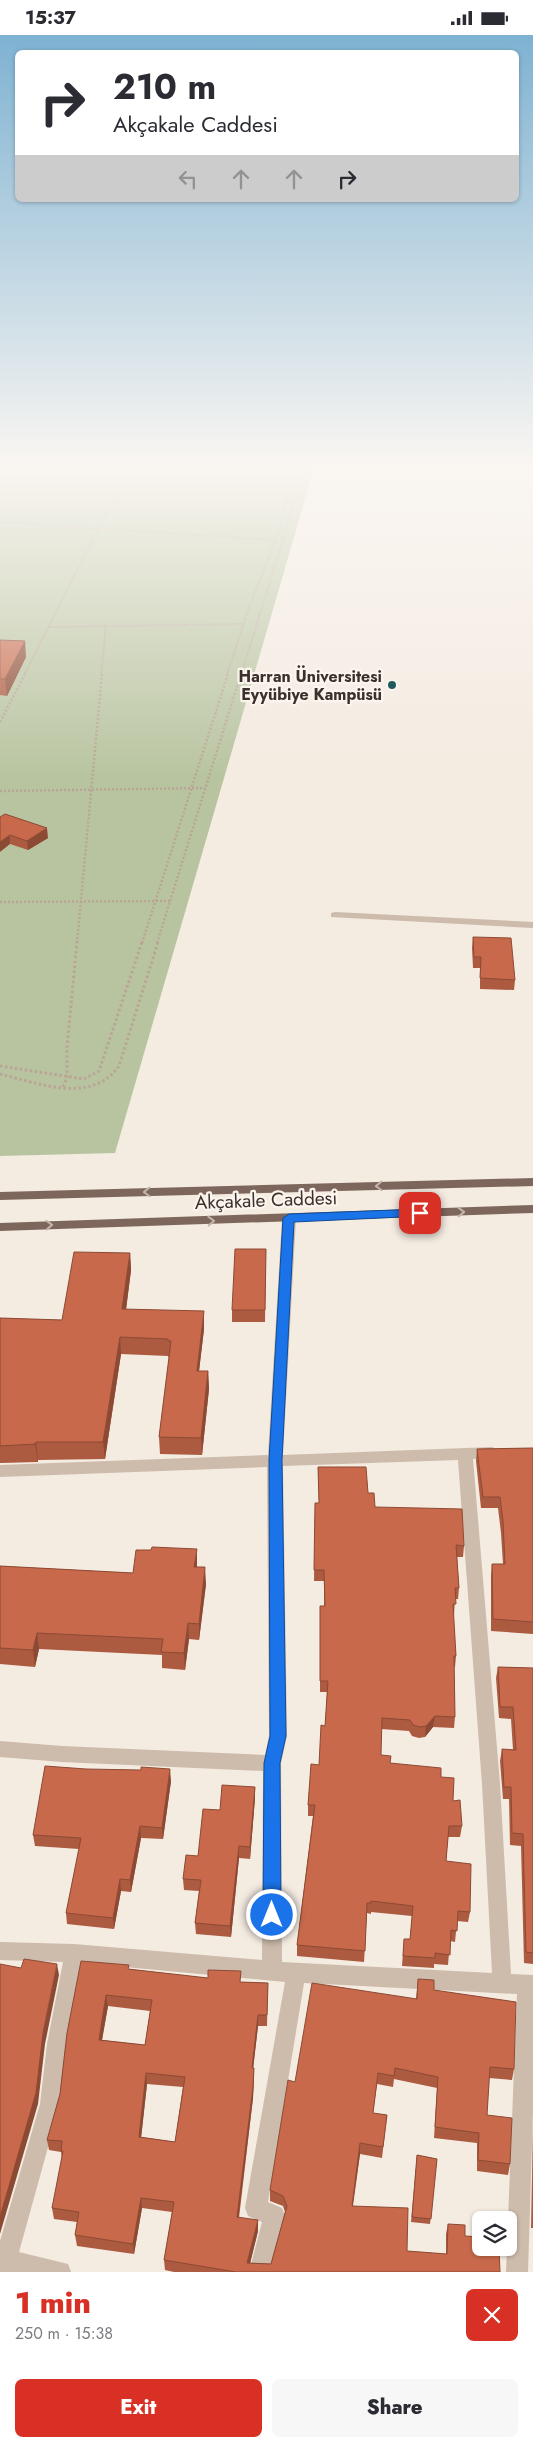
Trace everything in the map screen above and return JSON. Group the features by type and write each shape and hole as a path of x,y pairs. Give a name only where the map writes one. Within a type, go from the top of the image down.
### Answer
{"main road":[{"name":"Akçakale Caddesi","path":"0,1196 533,1182"},
{"name":"Akçakale Caddesi","path":"0,1227 533,1209"}],"street":[{"path":"335,915 533,925"},
{"path":"272,1971 272,1763 278,1736 276,1460 289,1218"},
{"path":"0,1471 504,1452"},
{"path":"465,1454 486,1704 497,1863 502,1983"},
{"path":"0,1749 72,1755 272,1763"},
{"path":"0,1951 74,1953 296,1973 530,1985 517,2272"},
{"path":"60,2272 2,2264 50,2104 58,2044 74,1953"},
{"path":"260,2272 274,2216 256,2208 296,1973"}],"path":[{"path":"0,722 78,569"},
{"path":"0,1066 67,1078 84,1079 99,1071 243,625 264,569"},
{"path":"0,1074 62,1087 86,1087 100,1084 111,1077 119,1066 273,569"},
{"path":"48,627 243,625"},
{"path":"62,1087 67,1078 90,789 106,626"},
{"path":"0,791 205,788"},
{"path":"0,902 171,901"}],"green space":[{"path":"0,569 285,569 115,1153 0,1156"}],"building":[{"path":"0,640 25,641 5,679 0,679"},
{"path":"5,814 47,828 27,841 10,835 0,842 0,817"},
{"path":"473,937 511,938 515,980 480,978 481,957 474,957"},
{"path":"235,1249 266,1249 265,1310 232,1310"},
{"path":"74,1252 130,1253 122,1309 204,1311 197,1371 208,1371 201,1438 159,1437 171,1341 168,1341 168,1339 120,1337 103,1442 36,1442 35,1444 0,1446 0,1318 62,1320"},
{"path":"533,1448 533,1622 493,1619 492,1564 505,1564 503,1521 500,1497 483,1497 477,1449"},
{"path":"318,1467 366,1467 368,1493 374,1493 375,1507 462,1509 464,1546 456,1545 459,1588 455,1588 456,1604 453,1604 456,1656 454,1656 455,1717 435,1716 426,1726 420,1727 413,1725 410,1720 382,1718 381,1755 391,1756 390,1763 441,1768 441,1777 454,1778 453,1801 460,1800 462,1826 449,1826 446,1861 471,1864 470,1912 458,1911 457,1931 451,1930 450,1955 435,1953 435,1958 403,1956 404,1939 410,1939 413,1906 371,1901 371,1903 367,1903 365,1951 297,1945 315,1805 308,1805 311,1764 319,1765 321,1725 325,1726 328,1681 320,1681 320,1606 325,1606 324,1570 314,1570 315,1503 319,1503"},
{"path":"152,1547 197,1549 194,1567 205,1567 199,1624 188,1623 184,1653 161,1652 163,1639 37,1633 33,1650 0,1648 0,1566 133,1573 136,1550 151,1550"},
{"path":"498,1667 533,1668 533,1953 526,1952 523,1834 512,1833 511,1787 504,1787 502,1749 516,1750 513,1707 500,1707"},
{"path":"45,1766 86,1769 141,1770 141,1767 170,1769 162,1828 140,1826 130,1880 120,1879 113,1918 66,1913 81,1838 33,1835"},
{"path":"222,1785 255,1787 250,1847 239,1846 230,1926 195,1923 201,1880 183,1879 186,1855 198,1856 203,1809 220,1810"},
{"path":"24,1959 57,1964 43,2033 36,2093 0,2217 0,1964 21,1968"},
{"path":"81,1961 129,1965 128,1969 208,1978 208,1970 241,1971 240,1982 268,1983 267,2015 258,2015 252,2068 254,2068 253,2087 237,2217 258,2220 247,2263 271,2264 287,2206 283,2196 270,2190 288,2080 295,2082 312,1983 417,1999 418,1979 434,1980 434,1990 516,2002 514,2069 490,2067 487,2115 512,2118 510,2164 478,2160 479,2133 435,2127 438,2077 395,2068 394,2076 378,2073 373,2113 387,2115 383,2147 360,2143 352,2206 408,2208 407,2251 447,2254 448,2224 465,2225 465,2236 472,2236 472,2256 499,2256 500,2272 236,2272 164,2260 174,2202 141,2198 133,2244 75,2235 79,2212 52,2208 63,2151 61,2151 62,2141 47,2140 60,2094 67,2033","holes":["106,1995 152,2000 145,2045 99,2040","146,2073 185,2077 175,2142 139,2137"]},
{"path":"417,2155 437,2159 431,2219 412,2217"}],"place":[{"name":"Harran Üniversitesi Eyyübiye Kampüsü","path":"392,685"}],"route":[{"path":"272,1915 272,1763 278,1736 276,1460 289,1218 420,1213"}]}
